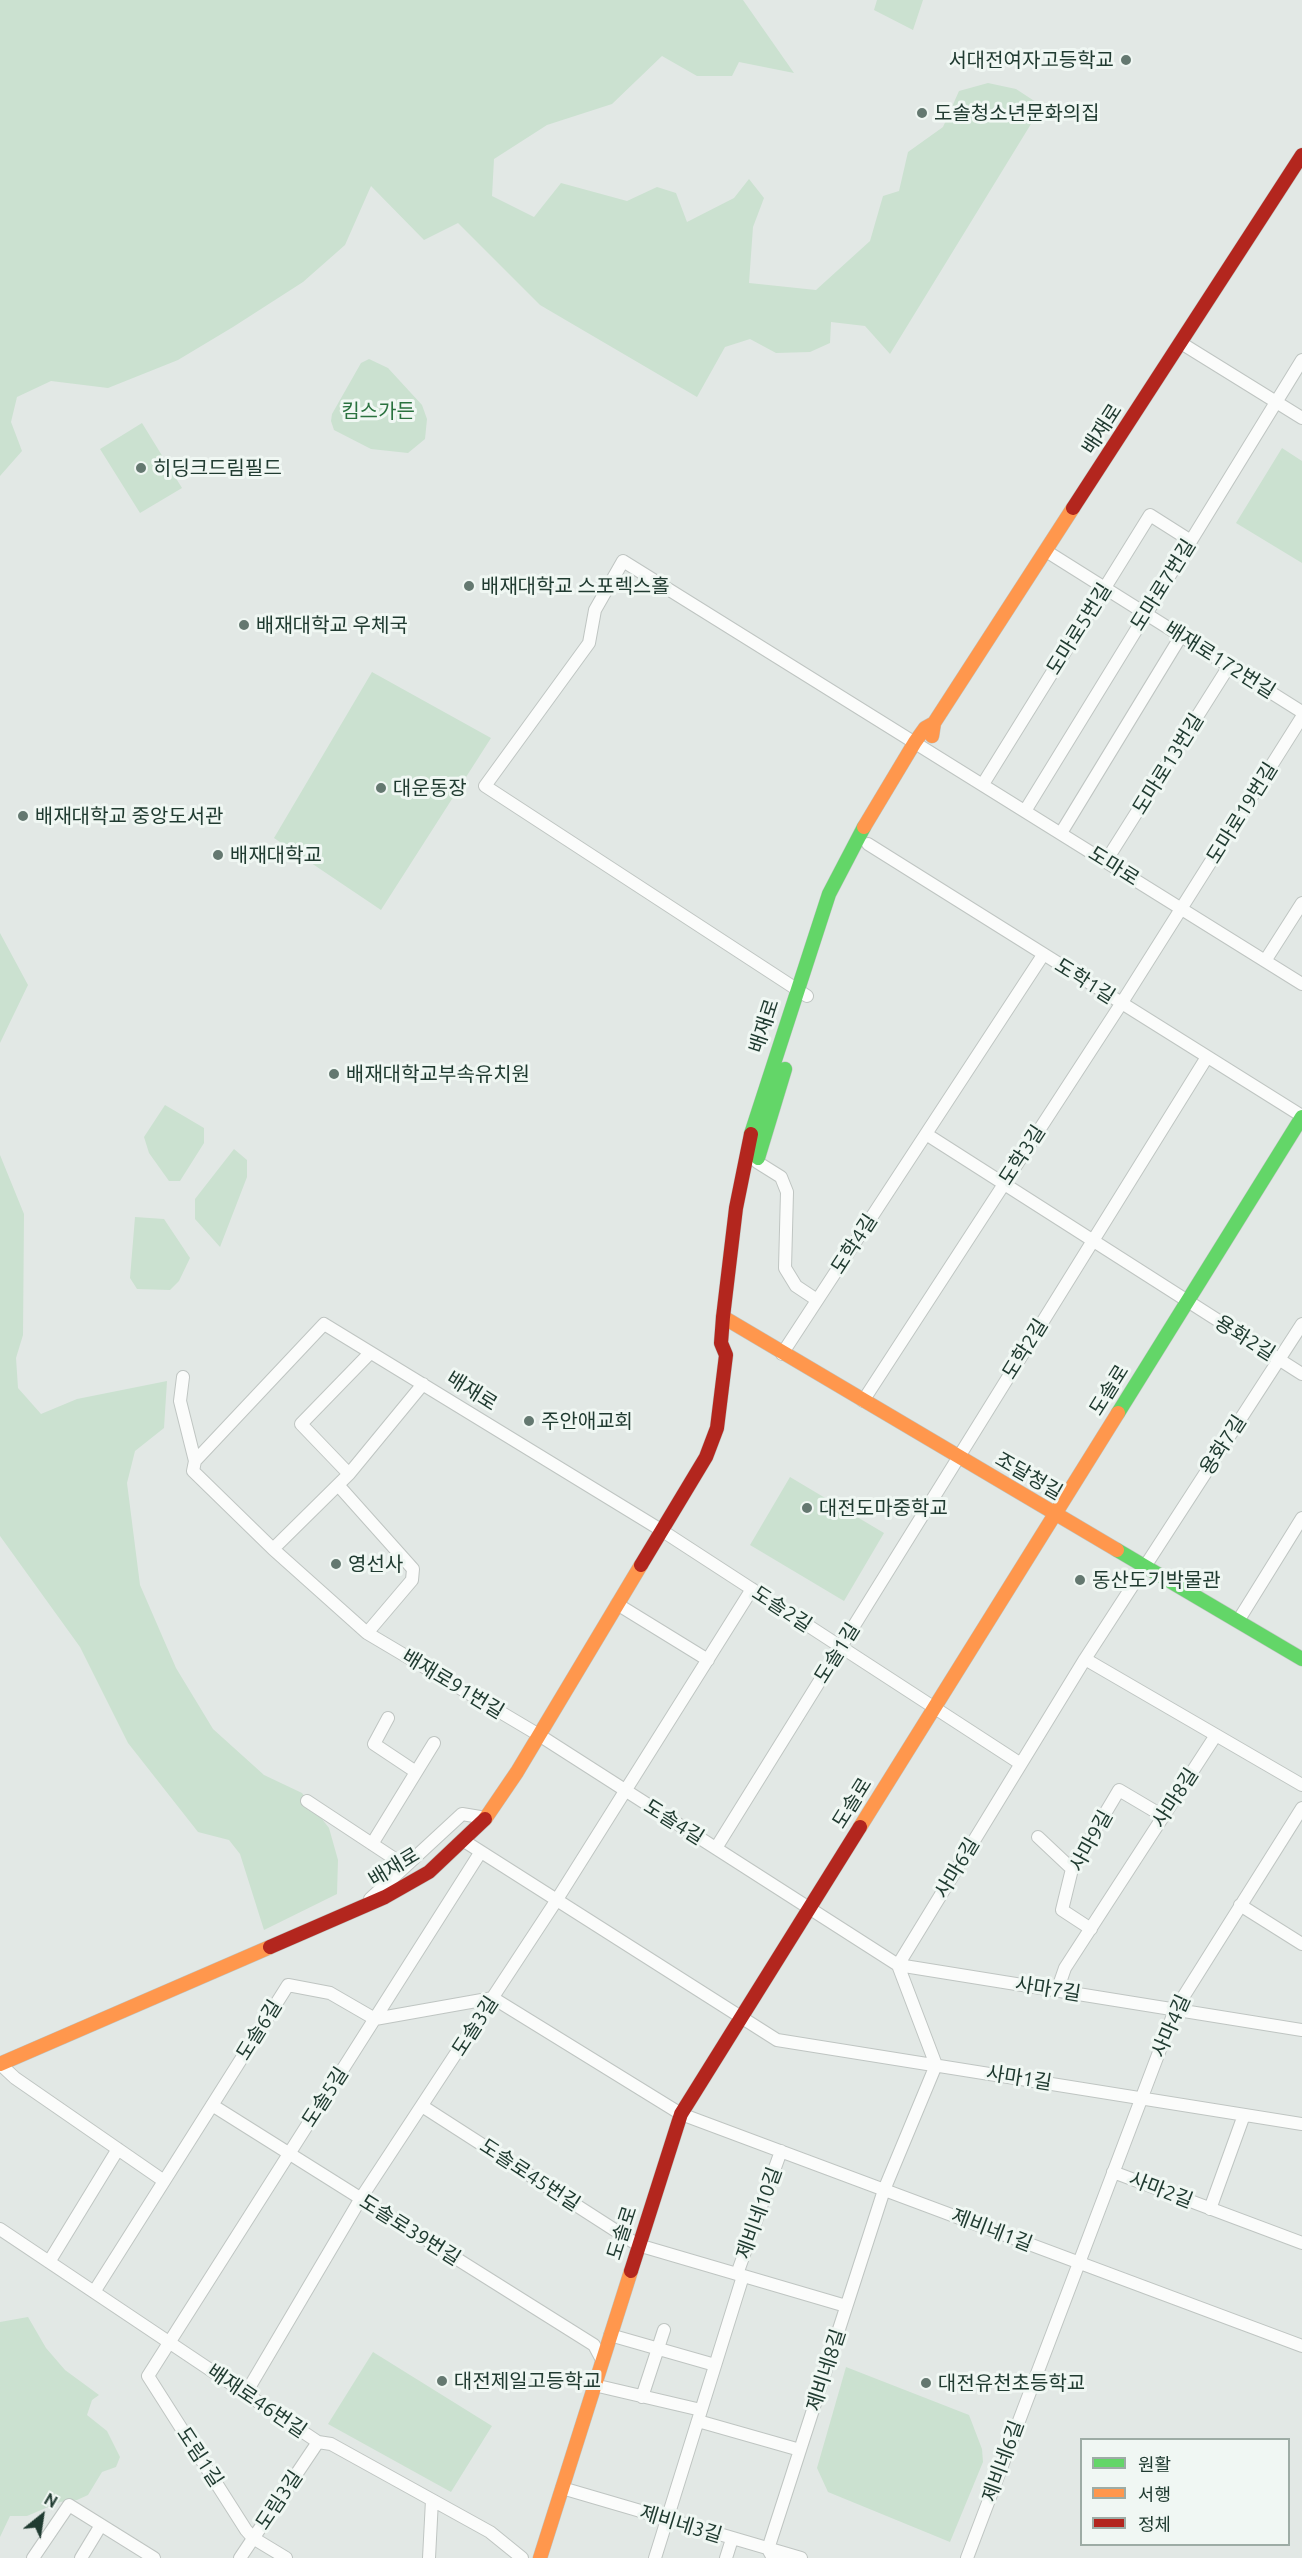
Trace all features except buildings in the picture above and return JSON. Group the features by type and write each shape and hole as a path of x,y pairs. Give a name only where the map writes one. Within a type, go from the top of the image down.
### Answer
{"main road":[{"name":"배재로","path":"0,2064 103,2017 359,1910 429,1872 486,1818 539,1735 706,1457 717,1428 726,1355 721,1343 723,1317 746,1153 766,1107 802,993 855,843 920,745 933,734 934,723 1300,162"},
{"name":"배재로","path":"835,897 868,844 920,745"},
{"name":"배재로","path":"726,1355 735,1345 747,1214 766,1107"},
{"name":"도솔로","path":"540,2558 681,2114 1302,1117"},
{"name":"조달청길","path":"723,1317 782,1354 1302,1659"}],"street":[{"path":"1181,343 1302,418"},
{"name":"도마로7번길","path":"1025,811 1302,360"},
{"name":"도마로5번길","path":"983,784 1150,515 1191,540"},
{"name":"배재로172번길","path":"1046,551 1302,712"},
{"name":"배재로","path":"802,993 485,786 581,657 589,643 595,610 623,561 920,745"},
{"path":"1061,833 1181,636"},
{"name":"도마로13번길","path":"1106,861 1229,666"},
{"name":"도마로19번길","path":"1182,909 1302,717"},
{"name":"도마로","path":"920,745 1302,984"},
{"name":"도학1길","path":"868,844 1302,1117"},
{"path":"1265,961 1302,903"},
{"name":"도학3길","path":"863,1401 1182,909"},
{"name":"도학4길","path":"782,1354 1043,955"},
{"name":"도학2길","path":"958,1457 1207,1057"},
{"path":"926,1134 1187,1301"},
{"path":"757,1162 781,1178 787,1192 785,1268 796,1286 817,1300"},
{"name":"용화2길","path":"1187,1301 1302,1374"},
{"name":"배재로","path":"195,1461 324,1324 661,1530"},
{"name":"용화7길","path":"1144,1566 1302,1324"},
{"path":"349,1474 301,1424 370,1353"},
{"name":"배재로91번길","path":"183,1377 180,1401 195,1461 193,1471 273,1550 367,1633 539,1735"},
{"path":"273,1550 349,1474 423,1384"},
{"name":"도솔1길","path":"716,1848 958,1457"},
{"path":"338,1485 413,1569 412,1580 367,1633"},
{"path":"1238,1621 1302,1518"},
{"name":"도솔2길","path":"661,1530 1020,1764"},
{"name":"사마6길","path":"898,1965 1144,1566"},
{"name":"도솔3길","path":"246,2393 361,2198 493,1998 752,1589"},
{"path":"617,1604 708,1660"},
{"path":"1085,1659 1302,1785"},
{"path":"388,1718 374,1744 416,1772"},
{"name":"도솔4길","path":"539,1735 809,1908"},
{"name":"사마8길","path":"1057,1991 1065,1968 1216,1735"},
{"name":"배재로","path":"372,1844 434,1743"},
{"name":"사마9길","path":"1091,1929 1062,1910 1072,1869 1119,1790 1163,1816"},
{"name":"배재로","path":"307,1801 404,1865"},
{"name":"사마4길","path":"1078,2263 1174,2010 1302,1808"},
{"path":"359,1910 404,1865 462,1814 486,1818"},
{"path":"1038,1837 1072,1869"},
{"path":"464,1841 741,2018"},
{"name":"도솔5길","path":"170,2342 480,1852"},
{"path":"1240,1905 1300,1940"},
{"name":"사마7길","path":"809,1908 898,1965 1302,2030"},
{"path":"884,2190 936,2065 898,1965"},
{"name":"도솔6길","path":"94,2292 288,1985 330,1993 375,2019"},
{"path":"375,2019 493,1998 681,2114"},
{"name":"사마1길","path":"741,2018 777,2040 1302,2124"},
{"path":"0,2064 15,2078 164,2181"},
{"name":"도솔로39번길","path":"212,2105 288,2155 361,2198 594,2345 602,2360"},
{"name":"도솔로45번길","path":"422,2106 638,2245"},
{"name":"제비네1길","path":"681,2114 1302,2346"},
{"name":"사마2길","path":"1210,2209 1244,2115"},
{"path":"49,2262 118,2149"},
{"name":"제비네10길","path":"655,2558 715,2365 740,2275 781,2151"},
{"name":"사마2길","path":"1113,2172 1302,2242"},
{"name":"제비네8길","path":"771,2554 800,2450 884,2190"},
{"name":"배재로46번길","path":"0,2229 318,2442 331,2444 490,2532 522,2558"},
{"name":"제비네10길","path":"638,2245 846,2306"},
{"name":"제비네6길","path":"967,2558 1078,2263"},
{"path":"642,2397 664,2330"},
{"path":"610,2335 715,2365"},
{"name":"도림1길","path":"170,2342 148,2376 253,2538 286,2558"},
{"path":"594,2385 642,2397 800,2450"},
{"name":"도림3길","path":"240,2558 318,2442"},
{"name":"제비네3길","path":"562,2488 732,2539 771,2554 801,2558"},
{"path":"429,2558 432,2500"},
{"path":"33,2558 69,2505 100,2524 139,2554 154,2558"},
{"path":"81,2558 100,2524"},
{"path":"726,2558 732,2539"}],"green space":[{"path":"0,0 743,0 794,73 739,62 732,76 697,76 662,56 612,104 547,125 494,159 492,196 534,217 561,183 627,201 657,187 676,193 687,222 734,198 749,179 764,198 753,227 749,283 816,290 870,241 883,196 899,191 908,152 943,127 959,91 988,83 1016,89 1042,106 890,354 865,326 831,322 830,343 810,352 776,353 750,339 725,347 697,397 540,305 458,223 424,240 371,186 345,245 303,282 178,360 108,388 51,381 17,397 11,422 22,451 0,476"},
{"path":"877,0 923,0 913,30 874,10"},
{"name":"킴스가든","path":"369,359 388,368 422,405 427,419 425,439 408,453 371,449 334,430 331,421 332,414 361,363"},
{"name":"히딩크드림필드","path":"142,423 182,488 140,513 100,449"},
{"path":"1282,448 1302,461 1302,563 1236,523"},
{"name":"대운동장","path":"372,672 491,738 381,910 274,838"},
{"path":"0,933 28,985 0,1043"},
{"path":"165,1105 204,1128 204,1143 180,1181 169,1181 149,1153 144,1137"},
{"path":"234,1149 247,1160 247,1177 220,1247 195,1219 195,1199"},
{"path":"0,1155 24,1214 23,1335 16,1358 18,1388 41,1414 77,1399 167,1381 164,1428 135,1451 127,1483 140,1585 176,1668 213,1729 264,1775 302,1793 329,1828 338,1860 337,1894 264,1930 240,1854 229,1840 198,1832 128,1743 80,1647 0,1536"},
{"path":"135,1217 164,1219 190,1258 179,1281 170,1290 137,1289 130,1278"},
{"path":"790,1477 884,1533 844,1601 750,1545"},
{"path":"28,2317 46,2348 65,2370 99,2395 92,2400 87,2415 107,2431 120,2457 116,2467 102,2472 88,2495 77,2500 60,2502 27,2516 10,2516 0,2537 0,2322"},
{"path":"373,2352 492,2426 451,2492 328,2424"},
{"path":"846,2367 969,2415 982,2449 983,2462 950,2542 828,2492 817,2468"}],"traffic: fast":[{"path":"751,1134 829,894 864,827"},
{"path":"758,1158 785,1069"},
{"path":"1118,1413 1302,1117"},
{"path":"1117,1550 1302,1659"}],"traffic: slow":[{"path":"932,736 934,723 1073,508"},
{"path":"864,827 915,742 925,728 934,723"},
{"path":"723,1317 1117,1550"},
{"path":"860,1827 1118,1413"},
{"path":"485,1819 517,1772 641,1565"},
{"path":"0,2064 270,1947"},
{"path":"540,2558 631,2271"}],"traffic: jam":[{"path":"1073,508 1302,155"},
{"path":"641,1565 706,1457 717,1428 726,1355 721,1343 723,1317 736,1208 751,1134"},
{"path":"270,1947 385,1897 429,1872 485,1819"},
{"path":"631,2271 681,2114 860,1827"}],"place":[{"name":"서대전여자고등학교","path":"1126,60"},
{"name":"도솔청소년문화의집","path":"922,113"},
{"name":"히딩크드림필드","path":"141,468"},
{"name":"배재대학교 스포렉스홀","path":"469,586"},
{"name":"배재대학교 우체국","path":"244,625"},
{"name":"대운동장","path":"381,788"},
{"name":"배재대학교 중앙도서관","path":"23,816"},
{"name":"배재대학교","path":"218,855"},
{"name":"배재대학교부속유치원","path":"334,1074"},
{"name":"주안애교회","path":"529,1421"},
{"name":"대전도마중학교","path":"807,1508"},
{"name":"영선사","path":"336,1564"},
{"name":"동산도기박물관","path":"1080,1580"},
{"name":"대전제일고등학교","path":"442,2381"},
{"name":"대전유천초등학교","path":"926,2383"}]}
